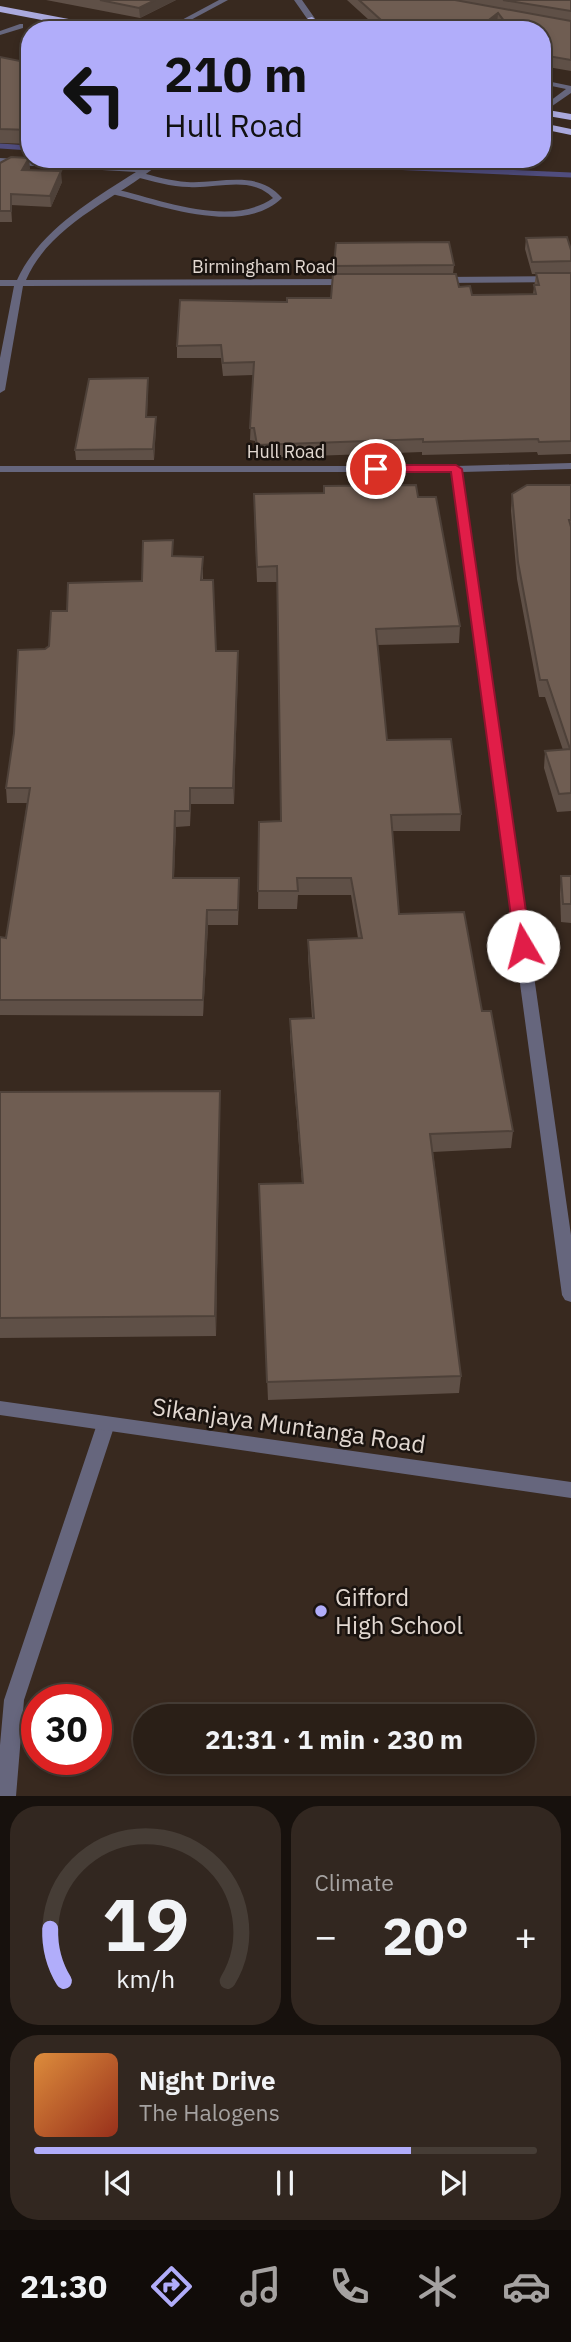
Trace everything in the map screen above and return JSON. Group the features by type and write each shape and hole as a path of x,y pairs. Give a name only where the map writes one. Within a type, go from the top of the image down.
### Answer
{"highway":[{"path":"0,9 63,21"},
{"path":"0,22 21,26"},
{"path":"551,114 571,117"},
{"path":"551,128 571,132"}],"street":[{"path":"183,21 224,0"},
{"path":"298,0 308,21"},
{"path":"0,33 21,28"},
{"path":"551,84 571,88"},
{"path":"551,105 571,88"},
{"path":"0,161 21,163"},
{"path":"82,168 141,173 191,186 254,184 274,191 278,198 270,207 224,215 115,191"},
{"path":"0,390 19,282 38,250 63,228 148,168"},
{"path":"430,280 571,279"},
{"name":"Birmingham Road","path":"0,283 360,281"},
{"name":"Hull Road","path":"0,469 456,469 571,466"},
{"path":"456,469 571,1295"},
{"name":"Sikanjaya Muntanga Road","path":"0,1408 571,1490"},
{"path":"6,1796 14,1700 106,1424"}],"building":[{"path":"100,0 155,0 139,8"},
{"path":"359,0 455,0 571,21 571,60 551,57 551,21 504,21 498,13 488,21 382,21"},
{"path":"503,0 571,0 571,11"},
{"path":"0,57 21,61 21,130 0,129"},
{"path":"11,157 21,158 22,170 61,171 50,196 11,194 11,211 0,211 0,163"},
{"path":"567,237 571,261 532,262 526,238"},
{"path":"449,242 454,265 334,266 336,243"},
{"path":"536,273 571,273 571,441 539,442 538,439 423,442 423,439 257,445 254,428 250,428 254,362 223,363 221,345 177,346 180,300 287,302 287,298 331,298 333,274 456,274 459,287 470,286 472,295 536,294 534,285 539,285"},
{"path":"148,378 146,417 156,417 153,449 75,450 89,379"},
{"path":"416,485 418,497 436,497 460,626 376,629 387,740 451,739 461,814 391,815 399,914 464,912 482,1011 491,1011 513,1131 430,1134 461,1376 267,1382 259,1184 303,1183 290,1019 314,1018 308,940 362,938 351,878 297,878 298,891 258,891 259,822 281,821 277,566 257,567 254,494 324,493 324,486"},
{"path":"527,485 571,485 571,793 559,794 545,751 570,749 547,680 540,680 518,562 512,494"},
{"path":"173,540 172,556 203,557 201,580 213,580 216,651 238,651 233,788 190,788 190,811 175,811 173,878 239,878 238,910 207,910 203,1000 0,1000 0,937 6,938 30,788 6,788 14,733 18,650 45,649 49,646 51,611 67,611 68,583 142,581 143,541"},
{"path":"561,876 571,876 571,904 563,904"},
{"path":"220,1091 215,1316 0,1318 0,1092"}],"waterway":[{"path":"0,146 21,147"},
{"path":"411,168 571,175"}],"place":[{"name":"Gifford High School","path":"321,1611"}],"route":[{"path":"376,469 456,469 523,946"}]}
